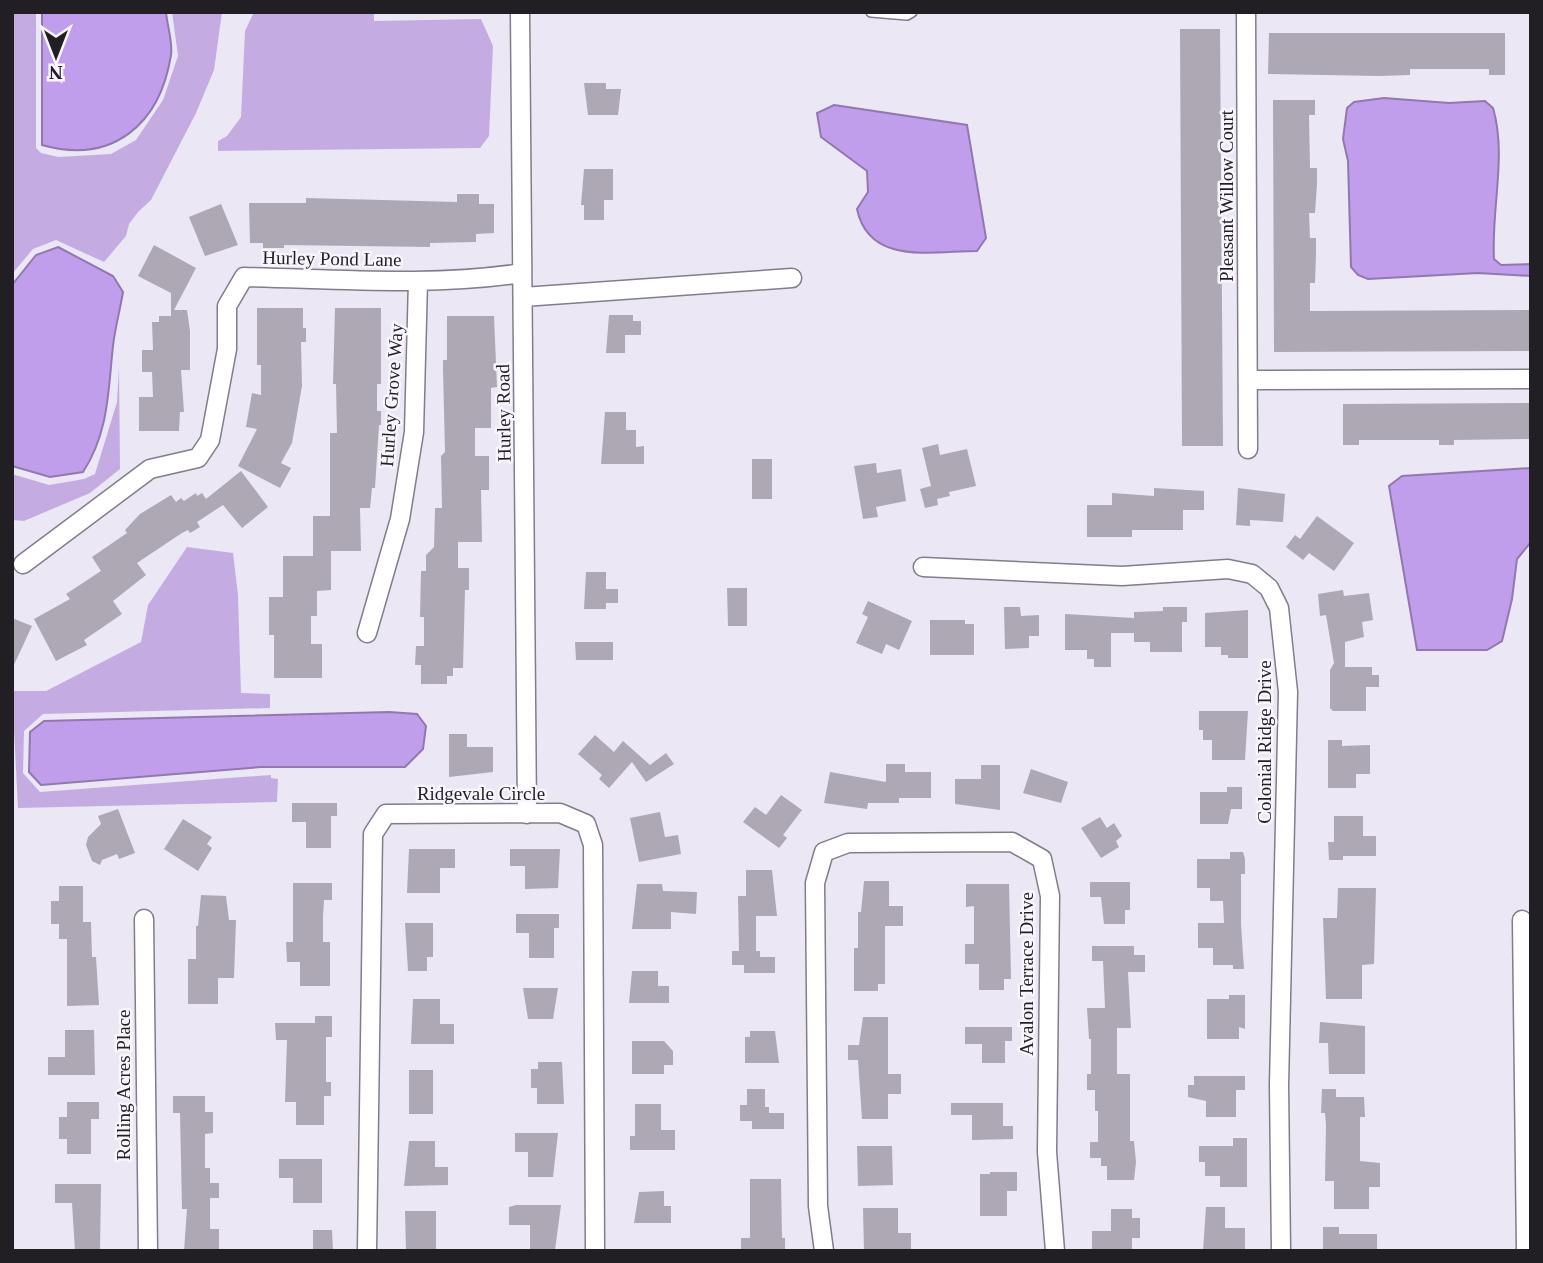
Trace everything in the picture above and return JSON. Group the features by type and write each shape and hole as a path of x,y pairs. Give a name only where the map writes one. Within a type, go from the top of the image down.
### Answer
{"street":[{"name":"Hurley Road","path":"520,12 527,814"},
{"name":"Pleasant Willow Court","path":"1246,12 1248,449"},
{"name":"Hurley Pond Lane","path":"23,564 150,469 198,458 210,440 227,349 227,306 244,277 476,280 522,272"},
{"path":"523,297 792,278"},
{"name":"Hurley Grove Way","path":"368,633 400,519 414,432 418,281"},
{"path":"1248,380 1531,379"},
{"name":"Colonial Ridge Drive","path":"923,567 1122,576 1228,569 1252,575 1269,588 1279,608 1289,692 1279,1085 1281,1251"},
{"name":"Ridgevale Circle","path":"367,1251 373,834 386,814 560,813 586,824 593,845 595,1251"},
{"name":"Avalon Terrace Drive","path":"824,1251 818,1206 815,883 824,852 848,843 957,842 1012,842 1042,859 1050,896 1047,1152 1055,1251"},
{"name":"Rolling Acres Place","path":"144,919 148,1251"},
{"path":"1522,920 1527,1031 1525,1251"}],"lane":[{"path":"872,12 907,15 912,12"}],"shaded area":[{"path":"12,12 36,12 36,148 41,153 58,157 111,154 136,140 163,100 178,56 172,12 222,12 214,70 196,113 151,200 138,212 129,224 126,236 104,262 56,240 33,249 12,274"},
{"path":"42,12 166,12 171,55 165,79 156,101 144,119 129,133 111,144 91,149 67,150 42,145"},
{"path":"254,12 374,12 374,21 481,19 493,46 489,136 480,148 218,151 218,141 227,136 241,117 245,31"},
{"path":"1384,98 1449,103 1485,101 1493,108 1499,145 1494,259 1501,265 1531,264 1531,276 1478,273 1368,279 1358,275 1351,267 1348,161 1343,139 1347,108 1354,102"},
{"path":"834,105 967,125 986,238 977,251 922,253 888,247 874,240 864,227 857,209 868,192 867,171 821,137 817,113"},
{"path":"58,247 113,276 123,292 114,339 106,411 98,442 83,472 50,477 12,466 12,285 36,255"},
{"path":"119,368 120,469 90,493 24,521 12,520 12,474 49,485 84,479 95,474 117,402"},
{"path":"1531,468 1531,542 1517,559 1512,599 1502,641 1487,650 1417,650 1389,486 1402,476"},
{"path":"187,547 233,553 238,595 241,693 270,694 270,708 43,714 24,731 23,773 40,792 271,775 271,778 278,779 277,802 18,808 12,691 46,691 141,642 148,605"},
{"path":"389,712 417,714 426,726 423,749 405,767 261,767 41,785 29,772 30,732 44,721"}],"building":[{"path":"1180,29 1220,29 1223,446 1182,446"},
{"path":"1269,33 1505,33 1505,75 1489,75 1489,69 1410,69 1410,75 1379,76 1268,74"},
{"path":"584,83 606,83 606,89 621,89 618,115 588,115"},
{"path":"1273,100 1315,100 1315,115 1309,115 1310,168 1317,168 1315,213 1309,213 1310,238 1316,238 1315,283 1310,283 1310,311 1531,310 1531,351 1274,352"},
{"path":"584,169 613,169 613,200 604,200 604,220 584,220 584,205 581,205"},
{"path":"457,194 479,194 479,204 494,204 494,233 476,234 476,242 430,243 430,247 284,245 284,248 263,248 263,243 250,243 249,203 306,203 306,198 457,202"},
{"path":"221,204 238,245 205,256 189,217"},
{"path":"154,245 196,268 174,310 187,310 190,331 190,370 181,370 184,412 180,412 179,431 139,431 139,397 153,397 152,372 142,372 142,350 153,350 152,322 159,322 159,316 171,316 171,293 138,276"},
{"path":"257,308 303,308 303,328 306,328 306,342 301,342 302,386 292,443 281,463 291,468 280,488 238,466 257,429 246,427 252,393 261,395 261,365 257,365"},
{"path":"335,308 381,308 381,384 377,384 377,411 381,411 381,425 375,488 372,488 370,508 360,508 361,551 331,551 331,590 317,591 317,616 311,616 311,644 322,644 322,678 274,678 274,635 269,635 269,597 283,597 283,556 313,556 313,516 330,516 330,433 337,433 336,384 333,384"},
{"path":"609,315 633,315 633,321 641,321 641,335 625,335 625,353 606,353"},
{"path":"447,316 494,316 497,387 491,388 491,428 475,428 475,456 489,456 489,490 481,490 482,542 458,542 458,568 469,568 469,590 465,590 463,668 453,668 453,676 447,676 447,684 421,684 421,665 415,665 416,646 424,646 424,617 420,617 421,571 426,571 426,555 434,547 435,508 442,508 441,456 445,452 443,360 447,360"},
{"path":"1531,403 1531,439 1454,440 1454,445 1439,445 1439,440 1359,440 1359,445 1343,445 1343,404"},
{"path":"605,412 626,412 626,430 636,430 636,447 644,446 644,464 601,464"},
{"path":"938,444 940,455 967,449 976,486 949,492 950,496 937,499 938,505 925,508 920,489 931,486 922,448"},
{"path":"752,459 772,459 772,499 752,499"},
{"path":"876,463 877,473 901,469 906,501 876,507 878,517 863,519 854,466"},
{"path":"241,471 268,507 242,528 223,505 197,522 200,527 190,533 188,530 182,533 137,563 146,575 113,601 122,614 84,640 87,645 56,661 34,619 70,599 66,594 101,571 92,557 127,533 125,530 140,514 171,495 176,502 181,498 184,501 196,493 197,496 202,493 206,499"},
{"path":"1154,488 1204,491 1204,510 1183,510 1183,530 1132,530 1132,537 1087,537 1087,505 1112,505 1112,493 1154,496"},
{"path":"1238,488 1285,494 1283,522 1250,520 1250,526 1236,525"},
{"path":"1317,516 1354,543 1334,571 1309,553 1303,560 1286,547 1295,535 1300,539"},
{"path":"586,572 606,572 606,589 618,589 618,603 606,603 606,609 584,609"},
{"path":"727,588 747,588 747,626 728,626"},
{"path":"1343,590 1344,596 1369,593 1373,620 1362,622 1364,637 1345,642 1345,667 1372,667 1372,675 1379,675 1379,687 1366,687 1366,711 1333,711 1330,708 1330,670 1334,663 1326,615 1320,616 1318,594"},
{"path":"868,601 912,621 899,650 886,644 882,654 856,643 868,617 862,614"},
{"path":"1004,607 1020,607 1021,616 1039,615 1039,636 1029,636 1029,648 1005,649"},
{"path":"1163,607 1187,607 1187,622 1182,622 1182,652 1150,652 1150,642 1134,642 1134,633 1111,633 1111,667 1094,667 1094,659 1087,659 1087,650 1065,650 1065,614 1134,618 1134,612 1163,611"},
{"path":"1248,610 1248,658 1228,658 1228,655 1221,655 1221,647 1205,647 1205,613"},
{"path":"12,618 32,626 12,669"},
{"path":"930,620 965,620 965,624 974,624 974,655 930,655"},
{"path":"575,642 613,642 613,660 576,660"},
{"path":"1199,711 1248,711 1245,760 1212,760 1212,740 1203,740 1203,730 1199,730"},
{"path":"449,734 467,734 467,747 493,747 493,772 449,777"},
{"path":"595,735 614,752 623,741 650,765 666,753 674,764 646,782 632,762 609,788 599,779 602,775 578,754"},
{"path":"1328,740 1342,740 1342,746 1370,745 1370,774 1356,774 1356,788 1328,788"},
{"path":"886,764 905,764 905,772 931,772 931,798 899,798 899,803 868,803 867,809 824,803 830,772 886,782"},
{"path":"981,765 1000,765 1000,810 955,804 955,779 981,779"},
{"path":"1031,769 1068,782 1061,803 1023,793"},
{"path":"1227,787 1242,787 1242,809 1231,809 1228,824 1200,824 1200,792 1227,792"},
{"path":"781,795 802,810 783,835 787,838 779,848 743,822 755,807 766,815"},
{"path":"292,803 337,803 337,816 331,816 331,848 306,848 306,822 292,822"},
{"path":"118,809 135,853 119,859 117,854 102,860 100,865 92,861 86,845 88,837 101,824 98,816"},
{"path":"660,812 665,837 678,835 681,854 639,862 630,818"},
{"path":"1334,816 1363,816 1363,836 1376,836 1376,856 1343,856 1343,860 1329,860 1328,842 1334,842"},
{"path":"1100,817 1107,828 1114,823 1122,836 1116,841 1119,847 1101,858 1081,828"},
{"path":"183,819 212,837 207,844 212,848 198,871 164,849"},
{"path":"409,849 455,849 455,868 440,868 440,893 407,893"},
{"path":"510,849 560,849 558,888 525,889 525,866 510,866"},
{"path":"1230,852 1243,852 1245,859 1245,874 1241,874 1244,969 1233,969 1233,965 1213,965 1213,948 1198,948 1198,923 1224,923 1223,901 1210,901 1210,888 1197,888 1197,859 1230,859"},
{"path":"746,870 772,870 777,916 756,916 756,951 760,951 760,957 775,957 775,973 744,973 744,965 732,965 732,951 739,951 738,896 746,896"},
{"path":"864,881 889,881 889,906 903,906 903,926 885,926 885,984 878,984 878,991 854,991 854,948 858,948 858,912 861,912"},
{"path":"1090,882 1130,882 1130,910 1125,910 1125,924 1104,924 1101,897 1090,897"},
{"path":"293,883 332,883 332,900 324,900 323,917 323,942 330,942 330,986 300,986 300,962 287,962 286,942 293,942"},
{"path":"637,884 662,884 663,891 697,892 696,914 671,912 671,929 632,929"},
{"path":"966,884 1009,884 1011,979 1004,979 1004,990 979,990 979,964 965,964 965,944 974,944 974,906 966,907"},
{"path":"59,886 83,886 83,922 91,922 92,957 96,957 99,1005 67,1006 67,939 59,939 59,924 51,924 51,901 59,901"},
{"path":"1338,888 1376,888 1374,964 1362,965 1362,999 1326,999 1323,918 1337,918"},
{"path":"201,895 226,896 229,920 236,920 234,978 218,978 218,1004 188,1004 188,959 196,959 196,926"},
{"path":"516,914 559,914 559,928 554,928 554,958 529,958 529,933 516,933"},
{"path":"405,923 433,923 433,957 427,957 427,971 408,971"},
{"path":"1092,946 1134,946 1134,955 1145,955 1145,972 1128,972 1131,1028 1117,1028 1117,1074 1130,1074 1130,1141 1134,1141 1136,1162 1134,1180 1107,1180 1107,1166 1101,1166 1101,1158 1090,1158 1090,1142 1098,1142 1098,1111 1095,1111 1095,1090 1087,1090 1087,1074 1091,1074 1091,1039 1087,1008 1105,1008 1103,961 1092,961"},
{"path":"632,971 658,971 658,986 669,986 669,1003 629,1003"},
{"path":"523,988 558,988 553,1019 528,1019"},
{"path":"1229,995 1245,995 1245,1029 1239,1027 1239,1039 1207,1039 1207,999 1229,999"},
{"path":"413,999 440,999 440,1024 454,1024 454,1044 411,1044"},
{"path":"315,1016 332,1016 332,1037 326,1037 326,1082 331,1082 331,1096 324,1096 324,1125 296,1125 296,1102 285,1102 287,1040 276,1040 275,1023 315,1023"},
{"path":"863,1017 888,1017 888,1074 901,1074 901,1094 888,1094 888,1119 862,1119 858,1060 848,1060 848,1045 859,1045"},
{"path":"1320,1022 1365,1026 1365,1074 1329,1074 1328,1043 1319,1043"},
{"path":"965,1027 1012,1027 1012,1041 1005,1041 1005,1063 982,1063 982,1044 965,1044"},
{"path":"65,1030 94,1030 95,1075 48,1075 48,1057 65,1057"},
{"path":"750,1031 775,1031 779,1063 745,1063 745,1037 750,1037"},
{"path":"632,1041 664,1041 673,1051 673,1065 664,1065 664,1074 632,1074"},
{"path":"538,1062 562,1062 564,1104 537,1104 537,1088 531,1088 531,1069 538,1069"},
{"path":"409,1070 433,1070 433,1114 409,1114"},
{"path":"1194,1076 1245,1076 1245,1090 1236,1090 1236,1117 1206,1117 1206,1101 1188,1097 1188,1085 1194,1085"},
{"path":"747,1089 765,1089 765,1107 769,1107 769,1113 784,1113 784,1129 752,1129 752,1121 740,1121 740,1105 747,1105"},
{"path":"1322,1089 1336,1089 1336,1097 1364,1097 1365,1117 1360,1117 1360,1161 1380,1163 1380,1187 1369,1187 1369,1209 1334,1209 1334,1181 1325,1181 1326,1125 1325,1113 1321,1113"},
{"path":"173,1096 205,1096 205,1112 213,1112 213,1133 205,1134 205,1168 210,1168 210,1183 219,1183 219,1198 210,1198 210,1229 219,1229 219,1251 184,1251 187,1209 182,1209 180,1113 173,1113"},
{"path":"67,1102 99,1102 99,1119 91,1119 91,1154 67,1154 67,1139 59,1139 59,1117 67,1117"},
{"path":"951,1103 1003,1103 1003,1126 1013,1126 1013,1139 972,1140 972,1115 951,1115"},
{"path":"635,1104 661,1104 661,1130 675,1130 675,1150 630,1150 630,1136 635,1136"},
{"path":"515,1133 558,1133 553,1177 528,1177 528,1152 515,1152"},
{"path":"1233,1138 1247,1138 1247,1187 1220,1187 1220,1176 1205,1176 1205,1162 1199,1162 1199,1146 1233,1146"},
{"path":"409,1141 435,1141 435,1167 448,1167 448,1185 404,1186"},
{"path":"857,1146 892,1146 893,1185 858,1186"},
{"path":"279,1159 322,1159 322,1203 293,1203 293,1178 279,1178"},
{"path":"1017,1172 1017,1191 1007,1191 1007,1216 980,1216 980,1174"},
{"path":"750,1179 781,1179 782,1238 785,1238 785,1251 741,1251 741,1238 750,1238"},
{"path":"55,1184 101,1184 100,1251 75,1251 72,1203 55,1203"},
{"path":"664,1191 664,1206 671,1206 671,1223 634,1223 639,1192"},
{"path":"561,1205 555,1250 530,1250 530,1225 509,1225 509,1207"},
{"path":"1206,1207 1225,1207 1225,1228 1245,1228 1245,1251 1203,1251"},
{"path":"863,1208 898,1208 898,1233 911,1233 911,1250 864,1251"},
{"path":"1111,1209 1132,1209 1132,1218 1140,1218 1140,1238 1132,1238 1132,1249 1092,1249 1092,1231 1111,1231"},
{"path":"405,1211 436,1211 436,1251 406,1251"},
{"path":"1323,1227 1339,1227 1339,1234 1377,1234 1377,1251 1323,1249"},
{"path":"313,1230 332,1230 333,1251 313,1251"}]}
